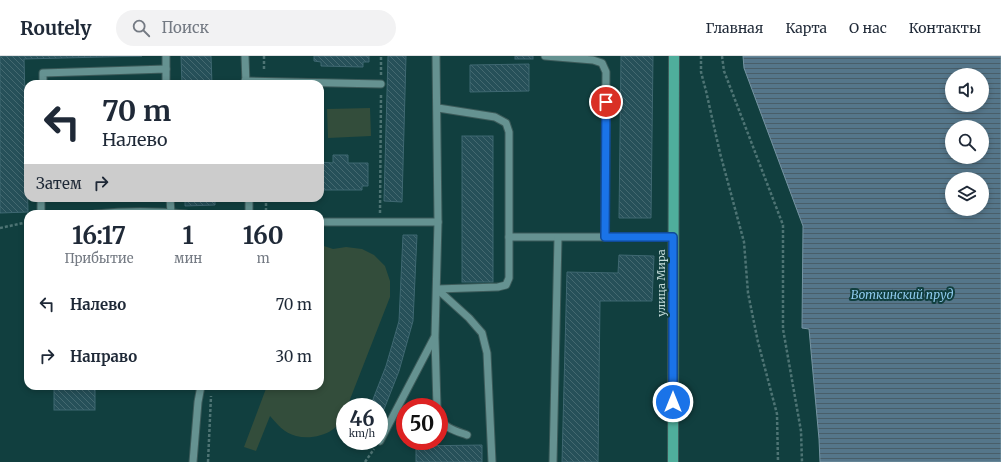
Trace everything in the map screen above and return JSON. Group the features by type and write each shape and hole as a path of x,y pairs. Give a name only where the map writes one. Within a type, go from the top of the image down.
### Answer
{"main road":[{"name":"улица Мира","path":"673,462 674,56"}],"lane":[{"path":"166,56 166,80"},
{"path":"245,56 246,80"},
{"path":"436,56 438,108 438,222 435,336 437,398"},
{"path":"546,56 593,60 602,63 606,72 605,237"},
{"path":"43,80 43,73 166,69"},
{"path":"324,83 381,84"},
{"path":"437,290 498,287 506,285 509,278 509,132 506,123 495,117 438,108"},
{"path":"324,222 438,222"},
{"path":"509,237 673,237"},
{"path":"553,462 558,238"},
{"path":"437,290 469,318 482,333 487,353 492,462"},
{"path":"388,425 435,336"},
{"path":"193,462 200,390"},
{"path":"448,427 466,434"}],"path":[{"path":"380,222 381,56"},
{"path":"701,56 701,72 714,130 744,242 748,293 758,342 777,414 778,462"},
{"path":"722,56 724,71 783,225 783,329 801,431 802,462"},
{"path":"0,228 24,223"},
{"path":"208,462 212,393"},
{"path":"365,462 373,450"}],"green space":[{"path":"370,108 371,136 328,138 327,109"},
{"path":"324,246 333,249 346,247 362,249 374,255 385,266 390,281 390,297 351,398 336,398 336,427 328,432 312,437 296,436 284,430 270,416 256,451 244,447 265,390 324,390"}],"water":[{"name":"Воткинский пруд","path":"743,56 1001,56 1001,462 820,462 809,329 802,328 803,226 744,68"}],"building":[{"path":"0,56 142,56 24,59 24,202 28,202 28,210 24,210 24,212 0,213"},
{"path":"181,56 211,56 212,80 182,80"},
{"path":"314,56 369,56 369,62 363,62 363,67 321,66 321,62 314,61"},
{"path":"388,56 406,56 402,202 384,201"},
{"path":"515,56 533,56 533,59 515,59"},
{"path":"621,56 653,56 651,218 619,218"},
{"path":"529,64 529,91 470,92 470,65"},
{"path":"462,136 493,136 493,282 462,282"},
{"path":"333,155 348,155 348,163 368,163 368,186 362,186 362,190 324,190 324,162 333,163"},
{"path":"185,202 215,202 215,205 185,206"},
{"path":"403,235 417,235 413,321 399,371 388,399 374,398 386,366 399,321"},
{"path":"619,255 654,256 652,301 600,301 598,462 562,462 567,272 618,273"},
{"path":"54,390 95,390 95,410 54,410"},
{"path":"482,445 482,462 416,462 416,450 448,450 448,446"}],"route":[{"path":"606,102 605,237 673,237 673,402"}]}
